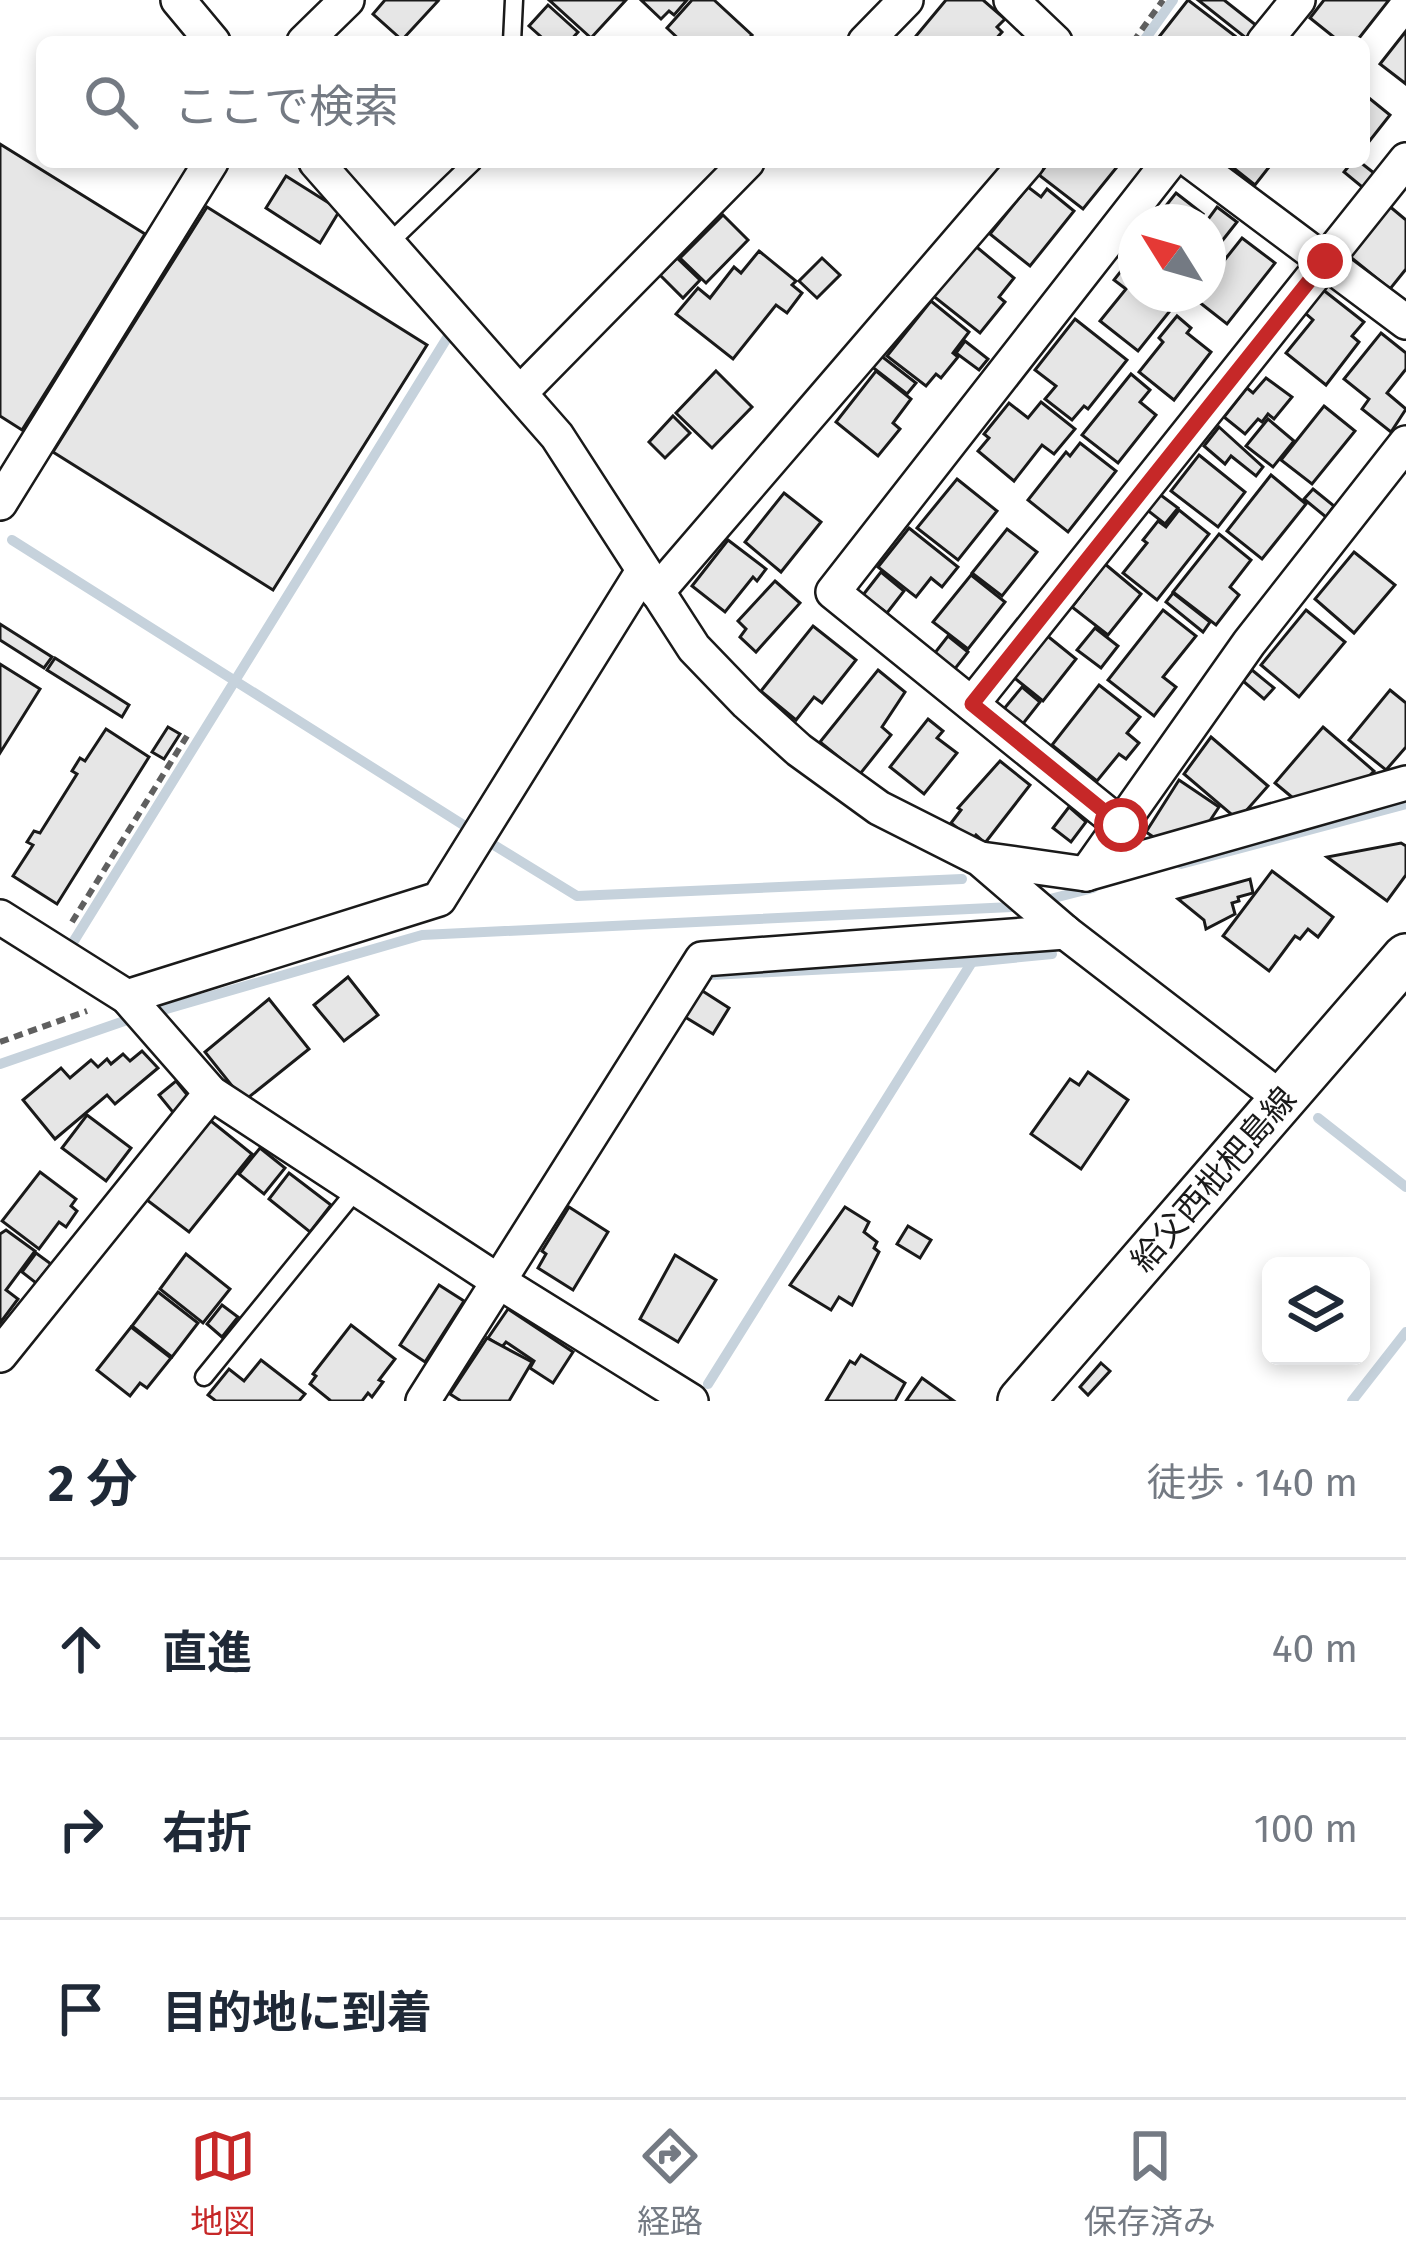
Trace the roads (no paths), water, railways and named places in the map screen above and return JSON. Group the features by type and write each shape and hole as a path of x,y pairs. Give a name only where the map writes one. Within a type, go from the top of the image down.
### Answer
{"main road":[{"name":"給父西枇杷島線","path":"1021,1401 1406,957"}],"street":[{"path":"178,0 208,36"},
{"path":"310,36 346,0"},
{"path":"871,36 906,0"},
{"path":"1011,0 1049,36"},
{"path":"1269,36 1298,0"},
{"path":"972,704 1406,160"},
{"path":"0,503 207,168"},
{"path":"321,168 557,436 694,649 799,750 879,808 980,859 1065,932 1282,1099"},
{"path":"520,393 741,168"},
{"path":"128,997 439,898 650,582 1022,168"},
{"path":"1121,825 833,592 1164,168"},
{"path":"1200,168 1406,322"},
{"path":"1086,874 1249,643 1406,443"},
{"path":"980,859 1086,874 1406,783"},
{"path":"0,917 128,997 211,1093 691,1401"},
{"path":"423,1401 703,959 1065,932"},
{"path":"0,1355 211,1093"}],"lane":[{"path":"512,36 514,0"},
{"path":"388,244 467,168"},
{"path":"204,1377 358,1189"}],"waterway":[{"path":"1147,36 1173,0"},
{"path":"72,944 447,338"},
{"path":"12,540 465,826"},
{"path":"1181,864 1406,804"},
{"path":"489,842 577,896 962,879"},
{"path":"1050,899 1093,888"},
{"path":"163,1010 422,935 1012,907"},
{"path":"711,975 1052,954"},
{"path":"708,1384 972,962"},
{"path":"0,1064 130,1019"},
{"path":"1318,1118 1406,1187"},
{"path":"1352,1401 1406,1332"}]}
